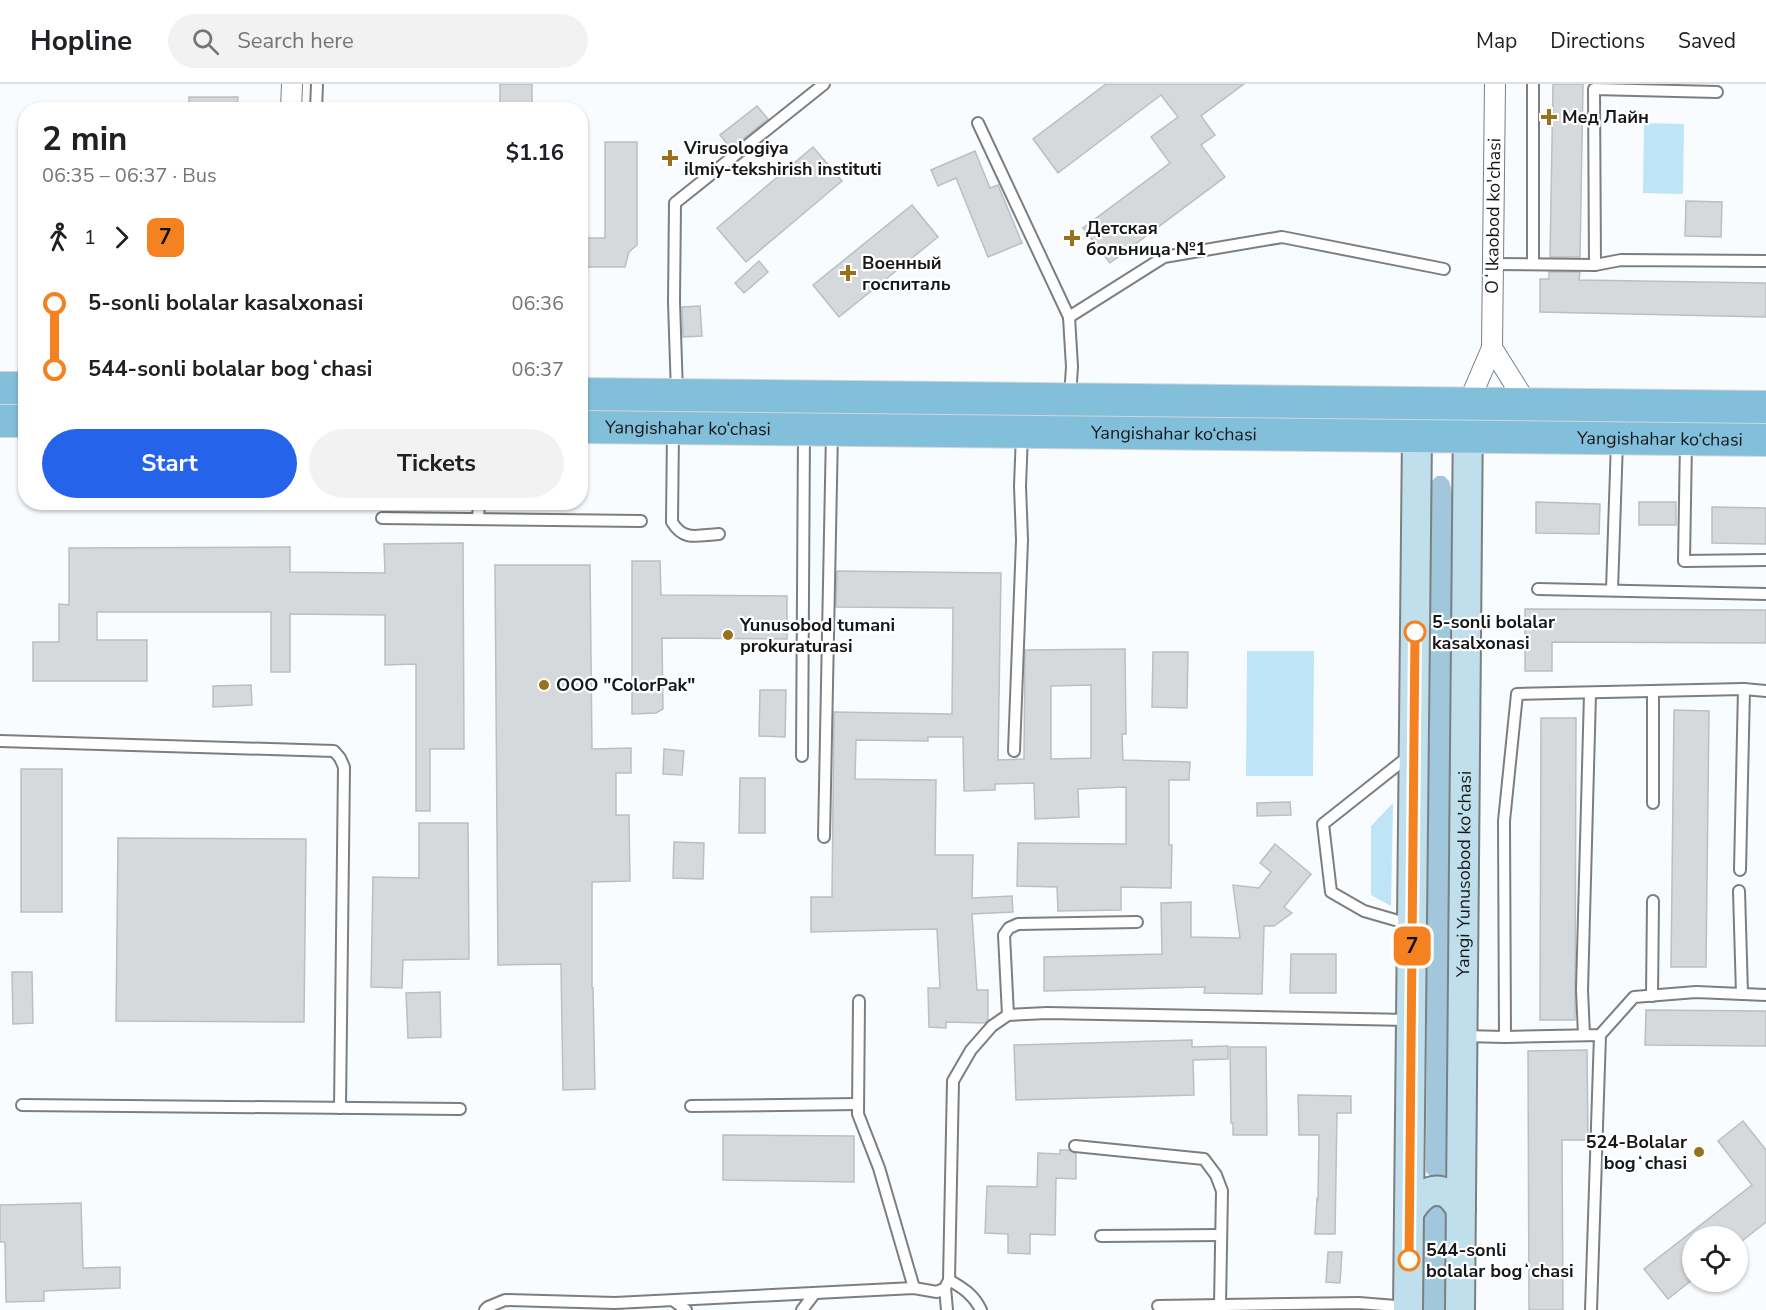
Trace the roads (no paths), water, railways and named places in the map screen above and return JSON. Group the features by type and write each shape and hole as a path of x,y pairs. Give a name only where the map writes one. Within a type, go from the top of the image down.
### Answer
{"main road":[{"path":"0,388 18,388"},
{"name":"Yangishahar ko‘chasi","path":"588,394 1766,407"},
{"path":"717,396 723,403 725,413 717,428"},
{"path":"1408,1308 1416,435 1468,404"},
{"name":"Yangi Yunusobod ko'chasi","path":"1460,1310 1468,404"},
{"path":"0,421 18,421"},
{"name":"Yangishahar ko‘chasi","path":"588,427 1766,440"},
{"path":"1409,1213 1417,1200 1425,1193 1436,1191 1449,1194 1461,1209"}],"street":[{"path":"291,102 292,84"},
{"name":"Oʻlkaobod ko'chasi","path":"1468,404 1492,348 1495,84"},
{"path":"1492,348 1527,404"}],"lane":[{"path":"316,102 317,84"},
{"path":"677,395 674,302 675,203 824,84"},
{"path":"1533,84 1533,264"},
{"path":"1595,265 1594,87 1717,92"},
{"path":"978,123 1069,317 1072,367 1070,399"},
{"path":"1069,317 1164,257 1282,237 1443,269"},
{"path":"1493,264 1595,265 1622,260 1766,261"},
{"path":"673,428 672,522 678,531 686,536 719,534"},
{"path":"802,756 818,429"},
{"path":"818,429 824,837"},
{"path":"1014,751 1022,540 1020,486 1022,431"},
{"path":"1612,590 1617,438"},
{"path":"1687,438 1684,561 1766,560"},
{"path":"478,519 479,510"},
{"path":"382,518 641,521"},
{"path":"1538,589 1766,594"},
{"path":"1505,1037 1504,821 1517,694 1744,689 1766,691"},
{"path":"1740,870 1744,689"},
{"path":"1653,692 1653,803"},
{"path":"1584,1035 1582,990 1590,694"},
{"path":"0,741 334,751 344,767 340,1108"},
{"path":"1412,925 1364,911 1331,892 1323,824 1414,752"},
{"path":"1739,891 1742,994"},
{"path":"1652,996 1653,901"},
{"path":"1008,1016 1004,935 1009,928 1018,924 1137,922"},
{"path":"1591,1310 1600,1035 1634,997 1696,992 1766,995"},
{"path":"859,1000 858,1114 879,1168 914,1288"},
{"path":"947,1310 953,1081 970,1050 992,1026 1008,1016 1047,1013 1411,1020"},
{"path":"1462,1036 1600,1035"},
{"path":"691,1106 858,1104"},
{"path":"22,1105 460,1109"},
{"path":"1075,1146 1204,1159 1216,1175 1222,1191 1220,1305"},
{"path":"1101,1236 1221,1234"},
{"path":"485,1310 505,1300 615,1307 674,1300 914,1288 937,1292 947,1284"},
{"path":"947,1284 968,1291 977,1300 981,1310"},
{"path":"802,1310 815,1293"},
{"path":"674,1300 686,1310"},
{"path":"1158,1306 1359,1303 1408,1308"}],"place":[{"name":"Мед Лайн","path":"1549,117"},
{"name":"Virusologiya ilmiy-tekshirish instituti","path":"670,158"},
{"name":"Детская больница №1","path":"1072,238"},
{"name":"Военный госпиталь","path":"848,273"},
{"name":"5-sonli bolalar kasalxonasi","path":"1415,632"},
{"name":"Yunusobod tumani prokuraturasi","path":"728,635"},
{"name":"OOO \"ColorPak\"","path":"544,685"},
{"name":"524-Bolalar bogʻchasi","path":"1699,1152"},
{"name":"544-sonli bolalar bogʻchasi","path":"1409,1260"}]}
